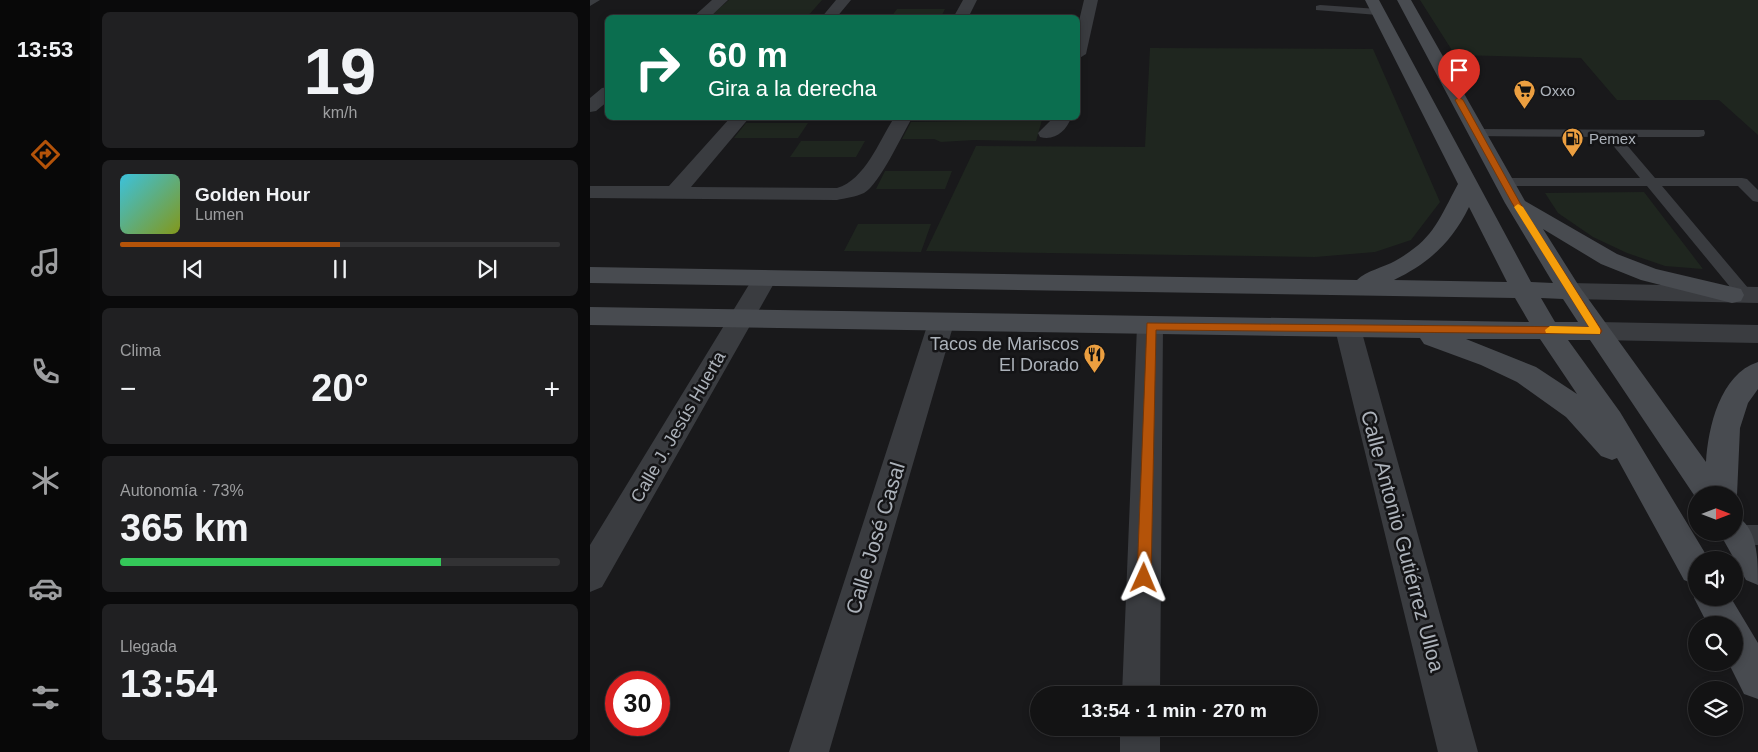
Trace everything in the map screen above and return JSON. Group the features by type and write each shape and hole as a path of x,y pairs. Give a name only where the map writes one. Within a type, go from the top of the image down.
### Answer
{"main road":[{"path":"1404,0 1510,193 1570,291 1706,486"},
{"path":"1375,6 1467,186 1523,290 1547,330 1610,420 1688,555"},
{"path":"1357,288 1402,268 1425,253 1450,226 1458,212 1467,186"},
{"path":"1510,193 1609,259 1649,275 1745,295"},
{"path":"590,275 1570,291"},
{"path":"590,316 1348,330 1596,331"},
{"path":"1405,330 1495,358 1536,379 1576,409 1654,493"},
{"path":"1721,486 1722,438 1728,410 1745,384 1758,372"},
{"path":"1743,533 1758,569"},
{"path":"1743,653 1758,680"}],"street":[{"path":"703,15 721,0"},
{"path":"831,15 844,0"},
{"path":"962,15 970,0"},
{"path":"1080,46 1091,0"},
{"path":"590,107 605,94"},
{"path":"675,192 738,120"},
{"path":"590,192 837,194 856,189 866,180 902,120"},
{"path":"1047,133 1053,130 1061,120"},
{"name":"Calle J. Jesús Huerta","path":"590,576 765,278"},
{"path":"1570,291 1745,295"},
{"name":"Calle José Casal","path":"809,752 941,323"},
{"path":"1141,686 1150,326"},
{"name":"Calle Antonio Gutiérrez Ulloa","path":"1348,330 1458,752"},
{"path":"1596,331 1758,334"},
{"path":"1140,736 1140,752"}],"lane":[{"path":"1477,133 1699,133"},
{"path":"1610,133 1745,295"},
{"path":"1510,193 1651,183 1742,182 1758,198"}],"shaded area":[{"path":"729,0 822,0 809,15 712,15"},
{"path":"1420,0 1758,0 1758,135 1719,100 1617,100 1581,58 1455,55"},
{"path":"897,9 945,9 942,15 892,15"},
{"path":"1150,48 1373,49 1440,202 1411,240 1375,252 1315,257 926,251 976,146 1145,147"},
{"path":"1042,120 1036,141 974,140 941,142 934,139 902,139 911,122"},
{"path":"746,123 808,123 798,138 734,138"},
{"path":"801,141 865,141 856,157 790,157"},
{"path":"885,171 952,171 945,189 876,189"},
{"path":"1644,192 1703,269 1665,266 1627,253 1593,237 1558,213 1545,193"},
{"path":"858,224 931,224 921,252 844,251"}],"slow traffic":[{"path":"1518,207 1596,331 1550,330"}],"place":[{"name":"Oxxo","path":"1524,109"},
{"name":"Pemex","path":"1573,157"},
{"name":"Tacos de Mariscos El Dorado","path":"1095,373"}],"route":[{"path":"1144,578 1150,326 1348,330 1596,331 1516,203 1459,100"}]}
